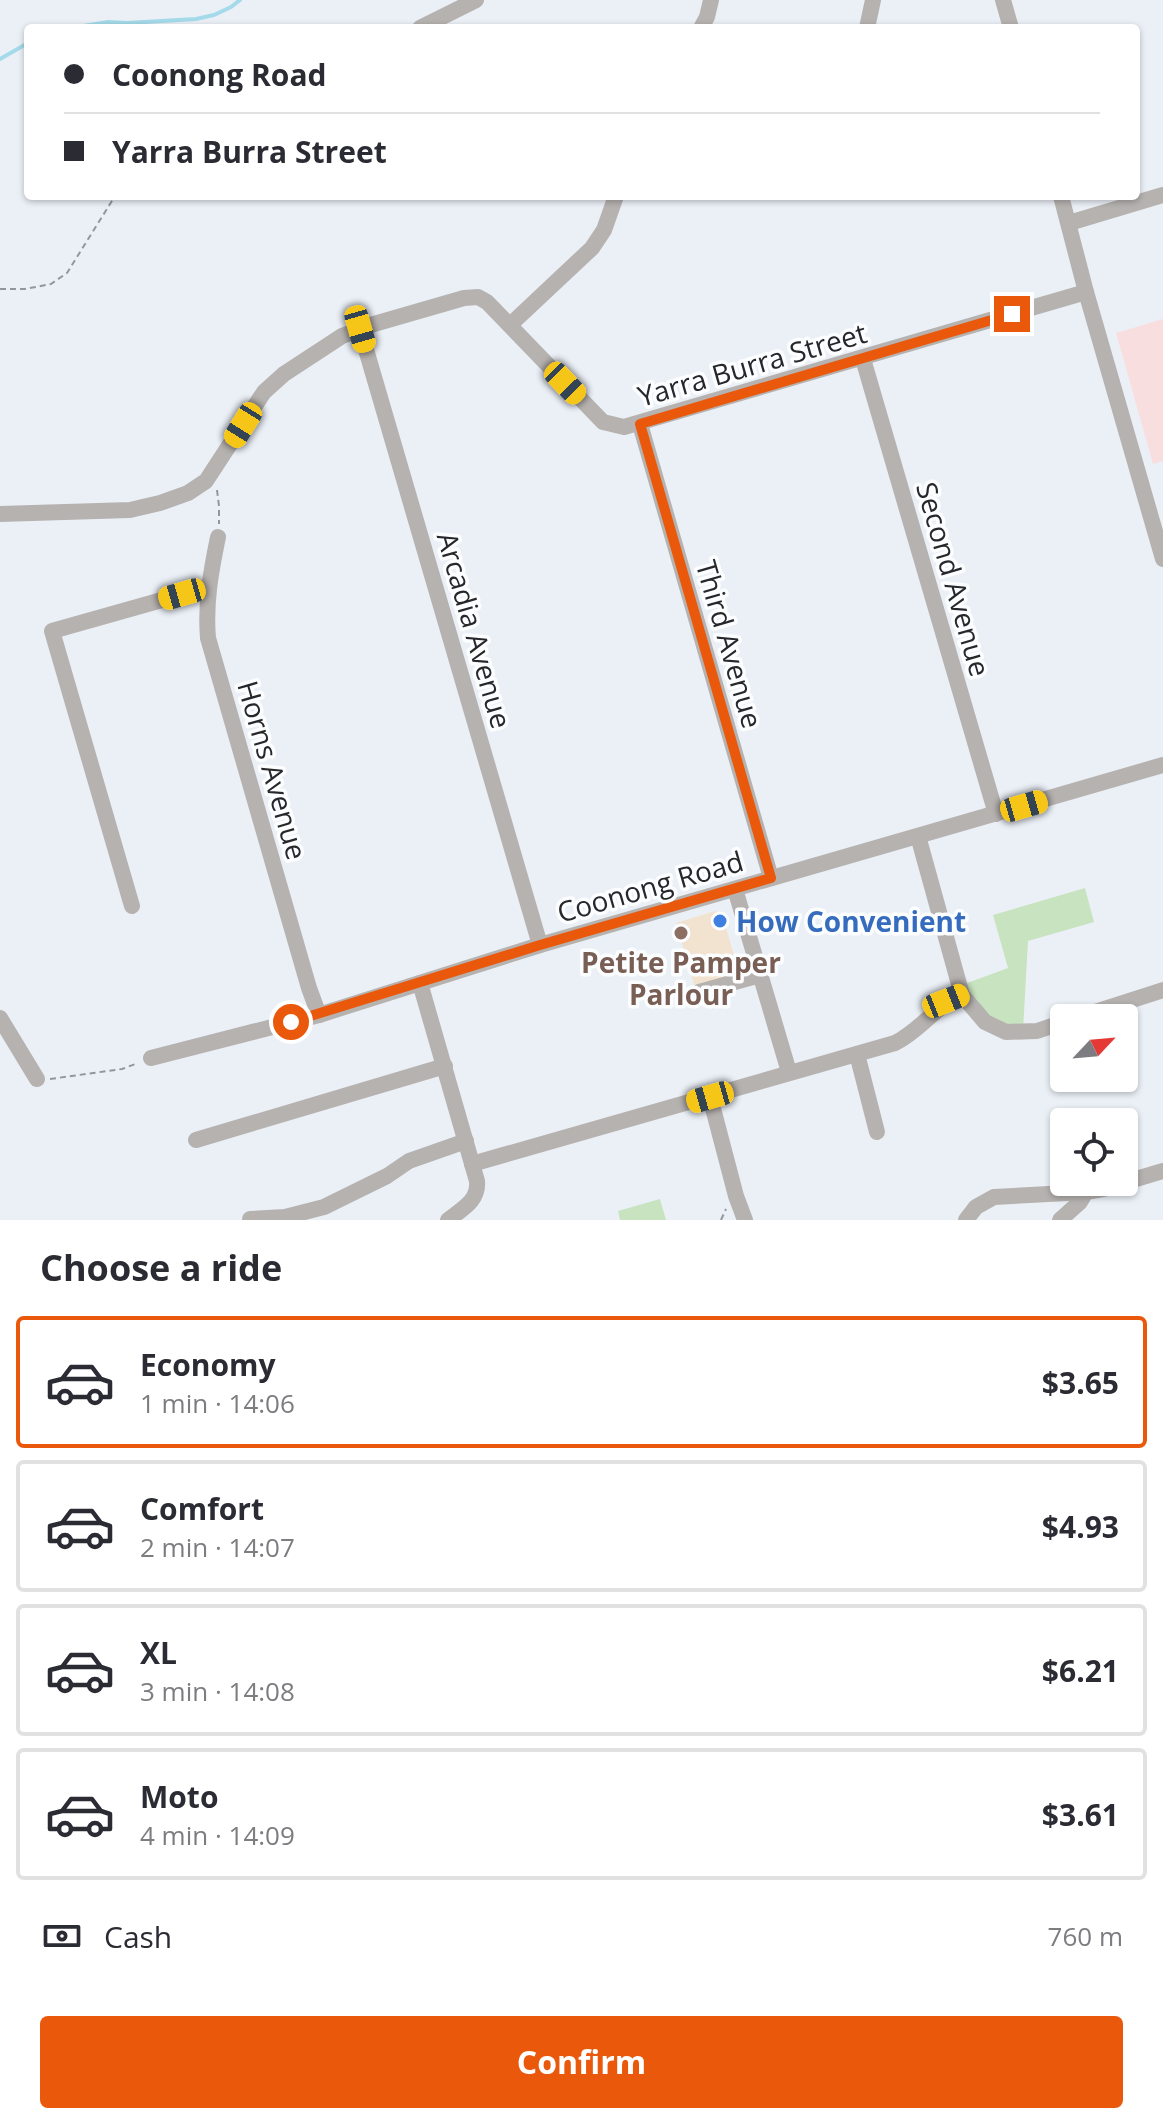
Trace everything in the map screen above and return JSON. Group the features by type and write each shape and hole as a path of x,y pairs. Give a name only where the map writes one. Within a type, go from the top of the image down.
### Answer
{"street":[{"path":"428,24 476,0"},
{"path":"703,24 711,0"},
{"path":"868,24 873,0"},
{"path":"1003,0 1010,24"},
{"path":"1069,223 1163,195"},
{"path":"510,325 592,248 604,230 615,200"},
{"path":"1062,200 1163,559"},
{"name":"Yarra Burra Street","path":"360,329 464,298 478,297 487,302 603,422 624,427 1086,292"},
{"path":"0,514 130,510 188,493 206,481 214,471 258,401 273,383 327,345 360,329"},
{"name":"Arcadia Avenue","path":"360,329 540,945"},
{"name":"Second Avenue","path":"863,359 996,814"},
{"name":"Third Avenue","path":"640,424 771,878"},
{"name":"Horns Avenue","path":"218,537 208,587 207,625 211,649 319,1015"},
{"path":"132,906 52,631 208,587"},
{"name":"Coonong Road","path":"151,1058 319,1015 540,945 1163,765"},
{"path":"918,836 962,995 985,1022 1006,1032 1037,1031 1050,1027"},
{"path":"735,889 789,1072"},
{"path":"699,992 760,975"},
{"path":"420,983 477,1181 476,1194 470,1203 448,1220"},
{"path":"1120,1004 1163,990"},
{"path":"472,1164 900,1041 946,1001 962,995"},
{"path":"0,1018 37,1079"},
{"path":"857,1054 877,1132"},
{"path":"196,1140 445,1066"},
{"path":"710,1097 745,1220"},
{"path":"250,1219 285,1217 324,1207 387,1176 409,1161 466,1141"},
{"path":"1138,1179 1163,1171"},
{"path":"966,1220 976,1207 994,1197 1050,1194"},
{"path":"1060,1220 1084,1196"}],"path":[{"path":"0,289 25,289 51,284 67,273 113,200"},
{"path":"214,471 219,506 218,537"},
{"path":"37,1079 59,1079 122,1069 151,1058"}],"shaded area":[{"path":"1163,319 1163,461 1153,464 1116,333"},
{"path":"715,911 722,914 738,969 734,977 695,988 676,923"}],"green space":[{"path":"1085,888 1094,922 1028,941 1023,1031 1006,1032 959,986 1008,968 993,915"},
{"path":"660,1199 666,1220 620,1220 618,1211"}],"waterway":[{"path":"96,24 196,19 214,15 240,0"},
{"path":"0,59 24,45"}],"place":[{"name":"How Convenient","path":"720,921"},
{"name":"Petite Pamper Parlour","path":"681,933"}],"route":[{"path":"291,1022 771,878 640,424 1012,314"}]}
